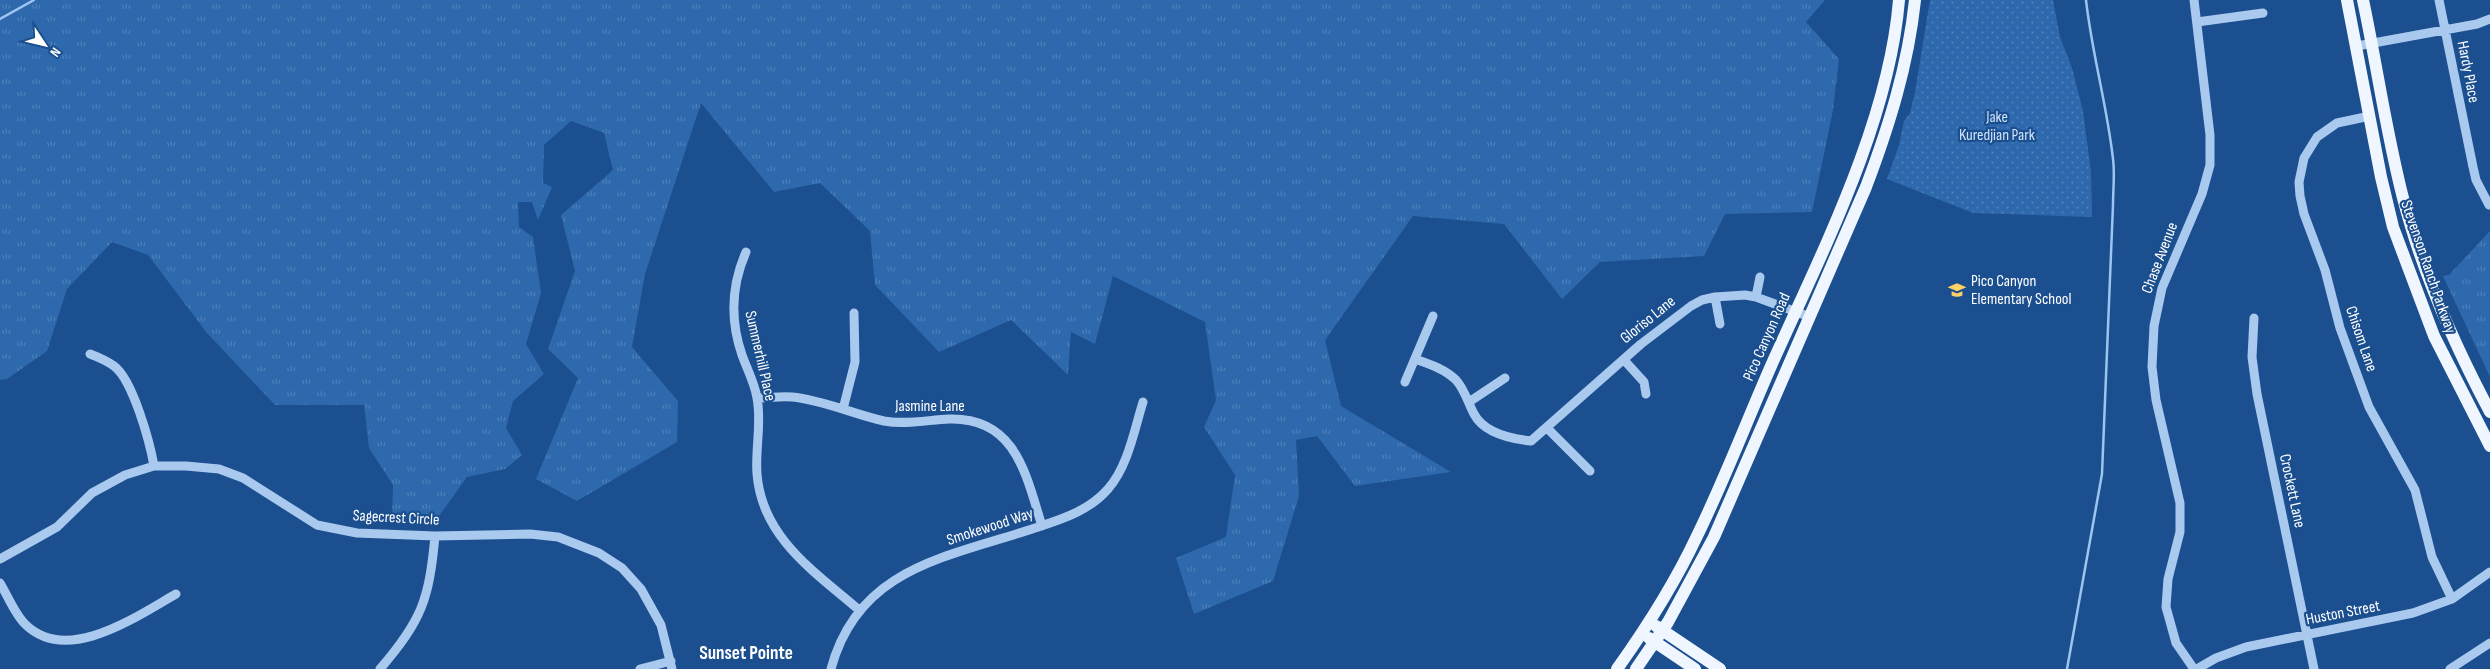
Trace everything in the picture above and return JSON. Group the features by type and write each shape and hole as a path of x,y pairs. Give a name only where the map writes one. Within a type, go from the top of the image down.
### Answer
{"main road":[{"name":"Pico Canyon Road","path":"1617,669 1649,622 1697,537 1854,175 1877,111 1892,46 1899,0"},
{"name":"Pico Canyon Road","path":"1636,669 1663,630 1714,537 1866,187 1889,124 1906,58 1914,0"},
{"name":"Stevenson Ranch Parkway","path":"2347,0 2393,227 2416,293 2443,357 2490,446"},
{"name":"Stevenson Ranch Parkway","path":"2363,0 2393,153 2409,218 2442,313 2490,412"},
{"path":"1649,622 1720,669"},
{"path":"1641,633 1695,669"}],"street":[{"name":"Chase Avenue","path":"2194,0 2210,135 2210,165 2202,194 2162,288 2154,326 2152,367 2156,400 2180,503 2180,532 2168,579 2167,612 2176,643 2195,669"},
{"name":"Hardy Place","path":"2439,0 2472,168 2489,205"},
{"path":"2197,22 2262,13"},
{"path":"2357,46 2445,30 2490,19"},
{"name":"Chisom Lane","path":"2370,116 2337,123 2317,136 2304,158 2299,182 2300,196 2327,279 2340,328 2369,407 2415,490 2432,557 2452,599"},
{"name":"Summerhill Place","path":"746,252 734,284 733,304 739,347 757,398 757,478 762,501 774,526 798,560 859,610"},
{"path":"1756,297 1760,277"},
{"name":"Gloriso Lane","path":"1469,402 1474,414 1486,427 1514,439 1531,441 1624,360 1691,306 1715,297 1735,295 1756,297 1810,317"},
{"path":"1715,297 1720,324"},
{"path":"843,409 855,362 854,313"},
{"path":"1405,382 1433,316"},
{"name":"Crockett Lane","path":"2254,318 2252,357 2256,394 2314,669"},
{"path":"90,354 116,366 133,394 149,438 154,466"},
{"path":"1415,358 1444,371 1454,378 1461,385 1469,402 1505,378"},
{"path":"1624,360 1644,382 1646,394"},
{"name":"Jasmine Lane","path":"757,398 789,397 886,421 962,420 987,426 1006,440 1019,457 1042,526"},
{"name":"Smokewood Way","path":"831,669 841,640 859,610 880,589 904,573 1081,511 1107,490 1122,468 1143,402"},
{"path":"1546,428 1590,471"},
{"name":"Sagecrest Circle","path":"0,559 57,527 92,493 125,475 154,466 219,469 243,478 317,525 357,533 558,537 599,554 622,568 641,589 661,625 671,665"},
{"path":"380,669 404,641 420,614 431,579 435,536"},
{"name":"Huston Street","path":"2195,669 2238,649 2394,618 2452,599 2490,572"},
{"path":"0,583 24,624 36,634 49,639 70,640 109,632 176,594"},
{"path":"2450,669 2490,644"},
{"path":"640,669 671,665"}],"green space":[{"path":"0,0 1825,0 1806,22 1839,59 1833,110 1812,212 1725,214 1704,256 1600,262 1562,299 1504,224 1413,216 1325,340 1341,406 1451,472 1355,486 1317,436 1296,440 1299,496 1273,581 1194,614 1176,558 1226,537 1235,475 1204,427 1216,400 1205,322 1113,276 1095,344 1071,332 1068,375 1011,320 939,352 875,285 870,231 820,183 774,192 701,103 645,274 632,347 678,401 677,442 577,501 536,479 578,378 548,349 575,271 561,215 613,170 604,133 571,121 544,145 543,183 552,187 538,220 532,202 518,202 519,227 533,237 541,293 526,344 544,374 513,401 506,428 522,455 505,469 467,477 437,519 392,519 393,485 369,448 364,405 275,405 207,333 148,255 112,242 67,289 47,351 7,379 0,380"},
{"name":"Jake Kuredjian Park","path":"1930,0 2053,0 2060,37 2072,68 2083,111 2091,172 2092,217 1973,213 1887,179 1899,145 1904,121 1910,113"},
{"path":"2490,231 2490,377 2443,276 2449,275"}],"waterway":[{"path":"0,19 34,0"},
{"path":"2067,669 2102,474 2114,182 2114,165 2107,119 2086,0"}],"place":[{"name":"Pico Canyon Elementary School","path":"1957,290"}],"district":[{"name":"Sunset Pointe","path":"746,653"}]}
